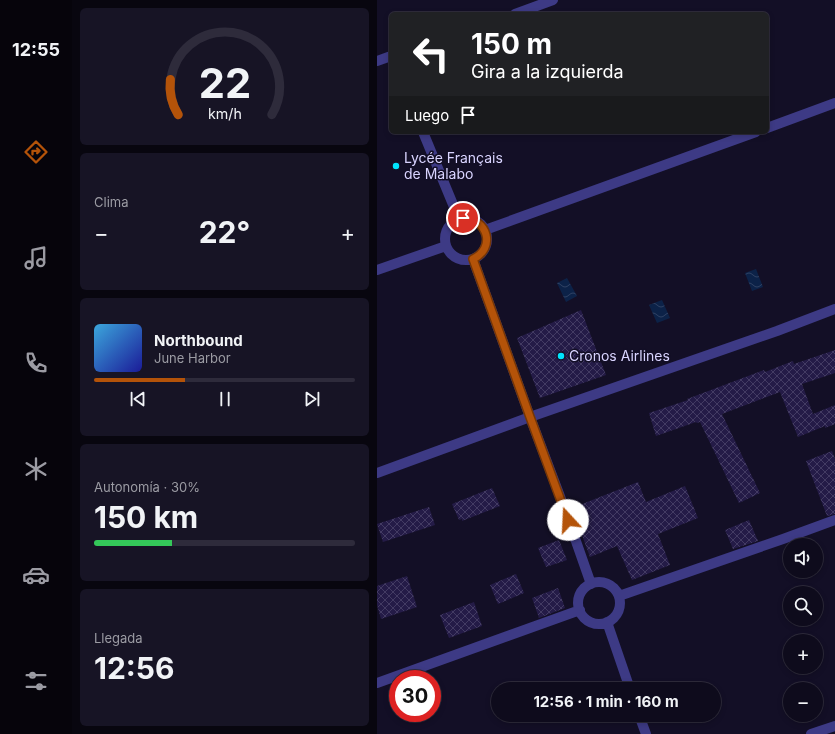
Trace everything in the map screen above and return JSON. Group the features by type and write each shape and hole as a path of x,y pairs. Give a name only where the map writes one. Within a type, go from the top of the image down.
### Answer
{"street":[{"path":"520,12 553,0"},
{"path":"377,61 389,57"},
{"path":"769,127 835,103"},
{"path":"424,134 459,219"},
{"path":"485,230 750,134"},
{"path":"459,219 472,219 479,223 485,230 487,240 486,245 481,254 473,259 459,259 451,254 446,246 445,237 448,228 459,219"},
{"path":"377,270 446,246"},
{"path":"473,259 591,584"},
{"path":"377,473 530,417 835,310"},
{"path":"619,596 783,540 835,520"},
{"path":"601,582 605,583 614,588 619,596 619,610 615,618 607,622 598,624 593,623 585,618 580,610 579,602 581,593 591,584 601,582"},
{"path":"377,683 580,610"},
{"path":"607,622 628,682"},
{"path":"642,722 646,734"},
{"path":"811,734 835,726"}],"water":[{"path":"756,269 763,287 752,291 745,273"},
{"path":"567,278 577,296 566,302 557,283"},
{"path":"662,300 670,318 657,323 649,305"}],"building":[{"name":"Cronos Airlines","path":"581,310 606,375 540,398 517,338"},
{"path":"835,350 835,373 802,384 813,414 835,405 835,424 825,428 825,426 798,437 780,392 722,414 760,493 739,503 700,422 696,422 656,436 649,413 688,400 687,399 764,370 765,372 793,361 794,364"},
{"path":"832,451 835,459 835,514 827,516 806,461"},
{"path":"638,482 646,502 685,486 698,518 658,534 670,565 632,580 617,546 590,557 572,508"},
{"path":"492,488 500,506 462,521 462,519 459,520 452,504"},
{"path":"429,507 435,525 383,542 377,524"},
{"path":"749,520 758,541 733,549 725,530"},
{"path":"559,540 567,560 546,567 538,548"},
{"path":"516,574 524,593 498,604 490,585"},
{"path":"407,576 417,607 381,619 377,605 377,586"},
{"path":"558,588 565,608 539,618 532,598"},
{"path":"474,602 482,626 449,638 440,615"}],"place":[{"name":"Lycée Français de Malabo","path":"396,166"},
{"name":"Cronos Airlines","path":"561,356"}],"route":[{"path":"463,218 476,221 485,230 487,240 484,250 473,259 568,520"}]}
